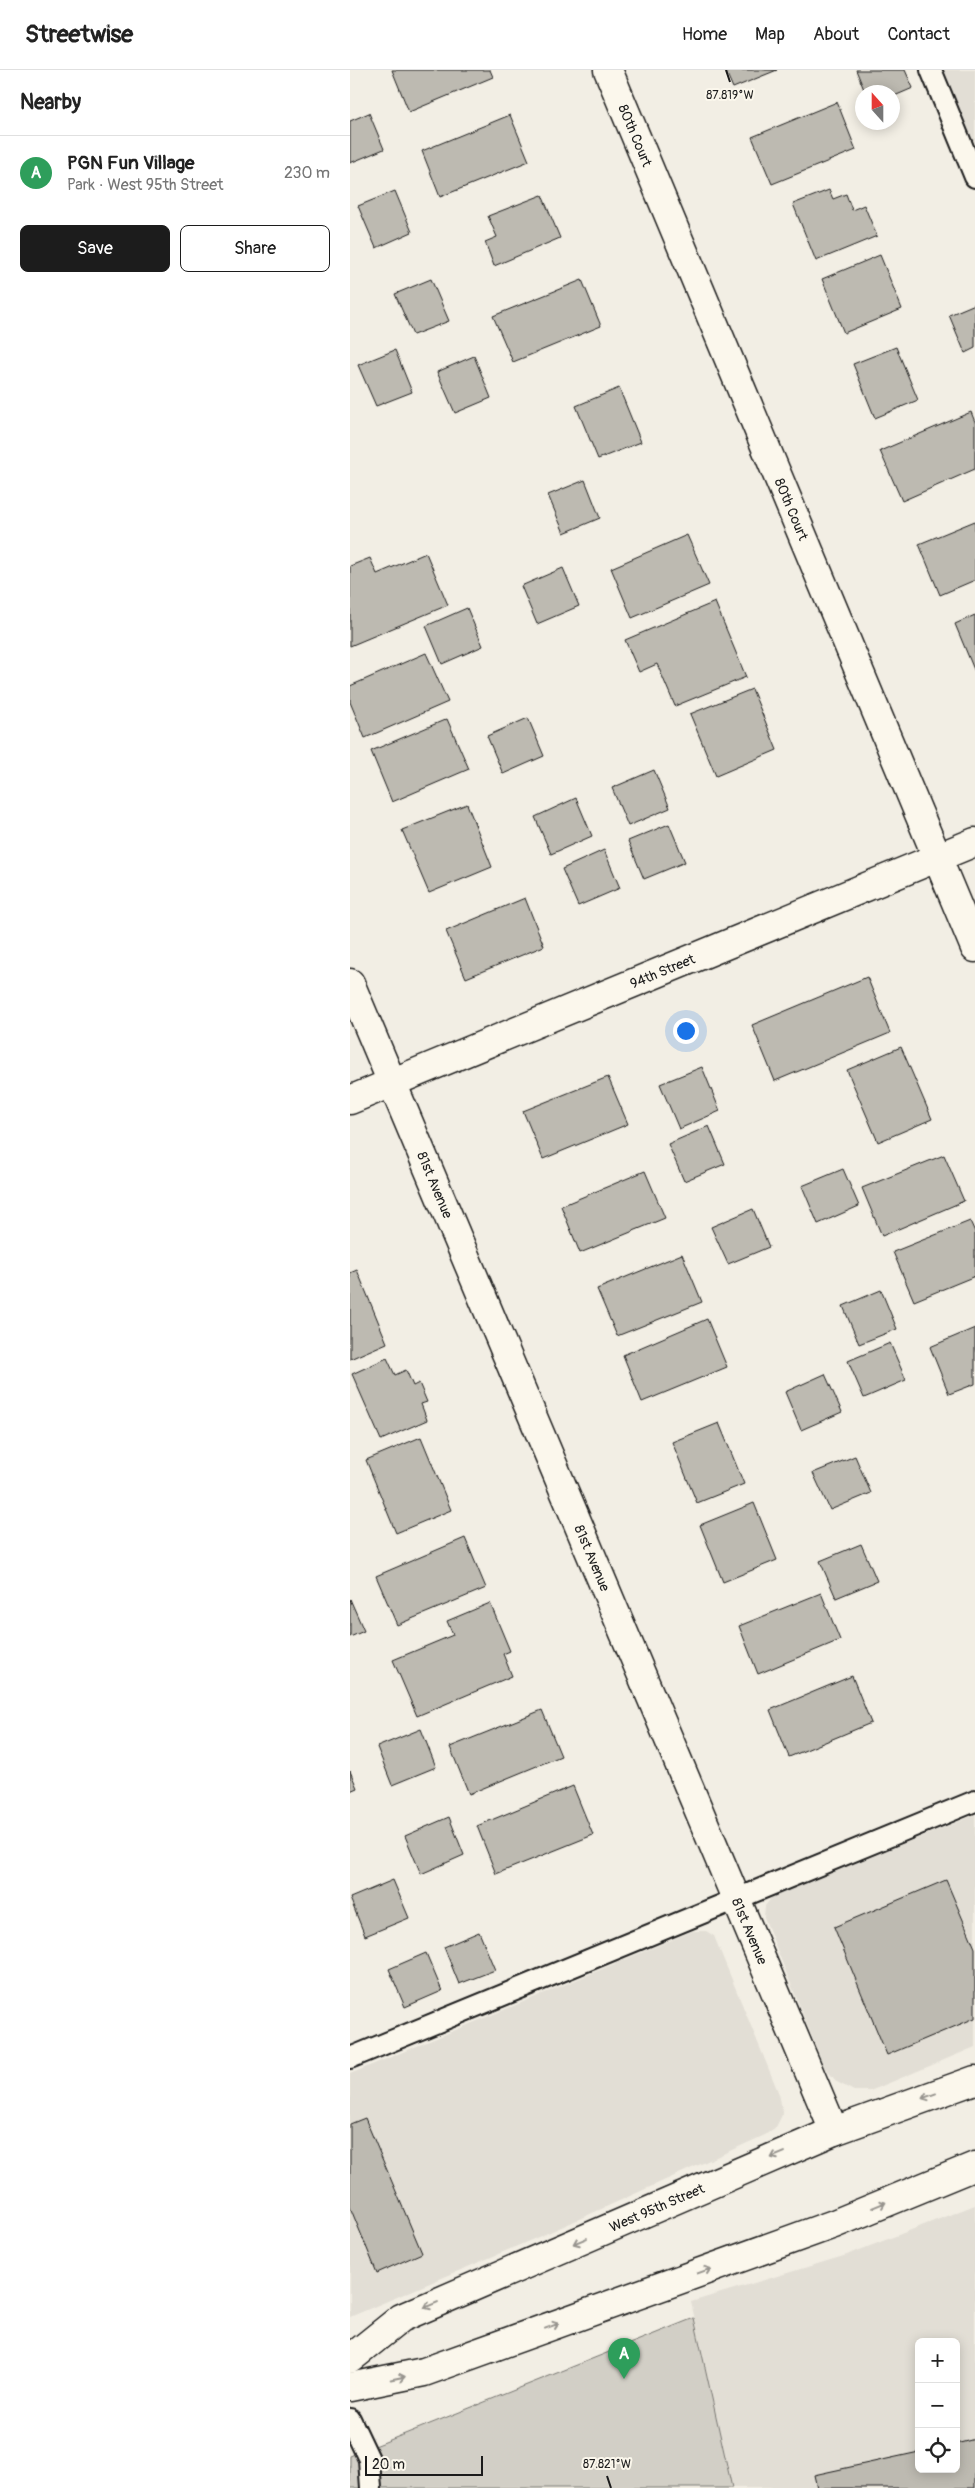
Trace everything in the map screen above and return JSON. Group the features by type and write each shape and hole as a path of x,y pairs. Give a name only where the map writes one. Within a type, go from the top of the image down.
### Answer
{"street":[{"name":"80th Court","path":"608,70 975,948"},
{"name":"94th Street","path":"350,1100 975,842"},
{"name":"81st Avenue","path":"350,984 834,2131"},
{"name":"West 95th Street","path":"350,2359 402,2318 834,2131 975,2080"},
{"path":"350,2387 424,2372 834,2224 975,2166"}],"lane":[{"path":"931,70 967,138 975,177"},
{"path":"350,2058 975,1801"},
{"path":"350,2419 369,2459 372,2488"}],"shaded area":[{"path":"942,70 975,70 975,149"},
{"path":"975,1815 975,2047 870,2091 854,2091 837,2082 824,2067 764,1917 765,1906 772,1897"},
{"path":"693,1931 706,1931 714,1936 779,2094 783,2113 776,2127 765,2135 557,2229 350,2317 350,2074"},
{"path":"975,2205 975,2488 732,2488 691,2302 847,2255"},
{"path":"694,2318 732,2488 350,2488 350,2456"}],"building":[{"path":"392,70 490,70 493,77 409,112"},
{"path":"725,70 777,70 733,88"},
{"path":"856,70 905,70 913,88 900,94 900,85 862,85"},
{"path":"837,102 856,150 772,184 752,137"},
{"path":"369,113 384,149 350,163 350,121"},
{"path":"510,115 529,161 440,197 422,151"},
{"path":"829,190 833,199 846,194 852,210 864,205 877,236 816,261 793,204"},
{"path":"395,191 412,232 376,248 358,206"},
{"path":"542,195 560,238 494,266 485,242 497,237 488,216"},
{"path":"880,255 902,309 844,333 822,279"},
{"path":"431,279 449,321 413,335 395,294"},
{"path":"582,280 601,326 513,362 493,316"},
{"path":"975,304 975,348 965,353 949,315"},
{"path":"896,347 918,400 875,418 853,364"},
{"path":"395,350 412,392 376,406 358,365"},
{"path":"474,356 491,398 455,413 437,372"},
{"path":"619,388 641,442 598,459 576,406"},
{"path":"971,412 975,422 975,469 902,501 880,451"},
{"path":"585,480 600,518 564,533 548,495"},
{"path":"975,521 975,580 940,595 919,544"},
{"path":"687,535 709,585 632,618 611,568"},
{"path":"426,553 448,605 350,646 350,566 370,558 377,574"},
{"path":"563,568 579,606 537,624 521,586"},
{"path":"715,602 746,677 675,706 657,664 639,672 625,640"},
{"path":"467,608 483,646 442,664 426,626"},
{"path":"975,615 975,672 955,624"},
{"path":"426,653 448,702 365,738 350,702 350,686"},
{"path":"752,689 777,750 716,776 690,714"},
{"path":"528,718 544,756 503,774 487,736"},
{"path":"447,719 469,769 392,802 371,751"},
{"path":"654,770 670,808 628,826 612,788"},
{"path":"576,798 592,836 551,854 535,817"},
{"path":"467,804 492,867 429,893 402,830"},
{"path":"669,824 685,862 644,879 628,841"},
{"path":"604,850 620,888 578,906 562,869"},
{"path":"525,898 544,946 466,978 446,931"},
{"path":"867,977 890,1033 775,1081 752,1025"},
{"path":"901,1047 932,1119 878,1142 847,1070"},
{"path":"702,1067 720,1111 679,1129 660,1084"},
{"path":"608,1077 628,1124 543,1159 523,1111"},
{"path":"709,1126 725,1164 684,1181 668,1144"},
{"path":"944,1155 964,1201 882,1236 862,1188"},
{"path":"843,1169 859,1206 818,1224 802,1186"},
{"path":"645,1171 665,1218 580,1253 561,1206"},
{"path":"753,1209 769,1247 728,1264 711,1227"},
{"path":"970,1221 975,1232 975,1276 914,1301 893,1252"},
{"path":"682,1254 702,1302 617,1336 597,1289"},
{"path":"357,1270 387,1343 350,1359 350,1273"},
{"path":"881,1290 897,1329 859,1344 843,1306"},
{"path":"707,1319 727,1367 642,1402 623,1355"},
{"path":"975,1328 975,1384 949,1394 930,1347"},
{"path":"890,1343 906,1380 864,1398 848,1361"},
{"path":"387,1358 395,1375 406,1370 413,1386 419,1383 427,1402 421,1404 427,1420 381,1440 352,1374"},
{"path":"825,1374 842,1412 801,1430 785,1392"},
{"path":"719,1423 744,1484 697,1503 672,1442"},
{"path":"421,1437 451,1510 396,1533 366,1460"},
{"path":"855,1456 871,1493 830,1510 813,1473"},
{"path":"754,1503 777,1560 723,1582 700,1525"},
{"path":"465,1538 486,1588 397,1625 376,1576"},
{"path":"861,1544 877,1581 836,1598 820,1561"},
{"path":"821,1593 840,1640 758,1674 739,1626"},
{"path":"350,1599 364,1631 350,1637"},
{"path":"490,1603 510,1651 503,1654 512,1676 417,1716 393,1660 453,1635 447,1621"},
{"path":"852,1676 871,1723 789,1757 770,1710"},
{"path":"542,1710 561,1756 469,1794 450,1747"},
{"path":"421,1729 436,1767 392,1785 377,1747"},
{"path":"350,1771 357,1788 350,1791"},
{"path":"573,1786 593,1835 496,1874 477,1826"},
{"path":"449,1817 464,1855 421,1874 405,1836"},
{"path":"393,1880 409,1918 365,1936 350,1898"},
{"path":"946,1880 975,1948 975,2018 887,2055 834,1927"},
{"path":"479,1932 495,1970 459,1984 444,1947"},
{"path":"426,1953 442,1991 405,2007 389,1969"},
{"path":"365,2118 422,2253 377,2273 350,2207 350,2124"},
{"path":"975,2439 975,2488 817,2488 814,2475 915,2453 915,2473 960,2473 960,2443"}],"place":[{"name":"PGN Fun Village","path":"624,2379"}]}
